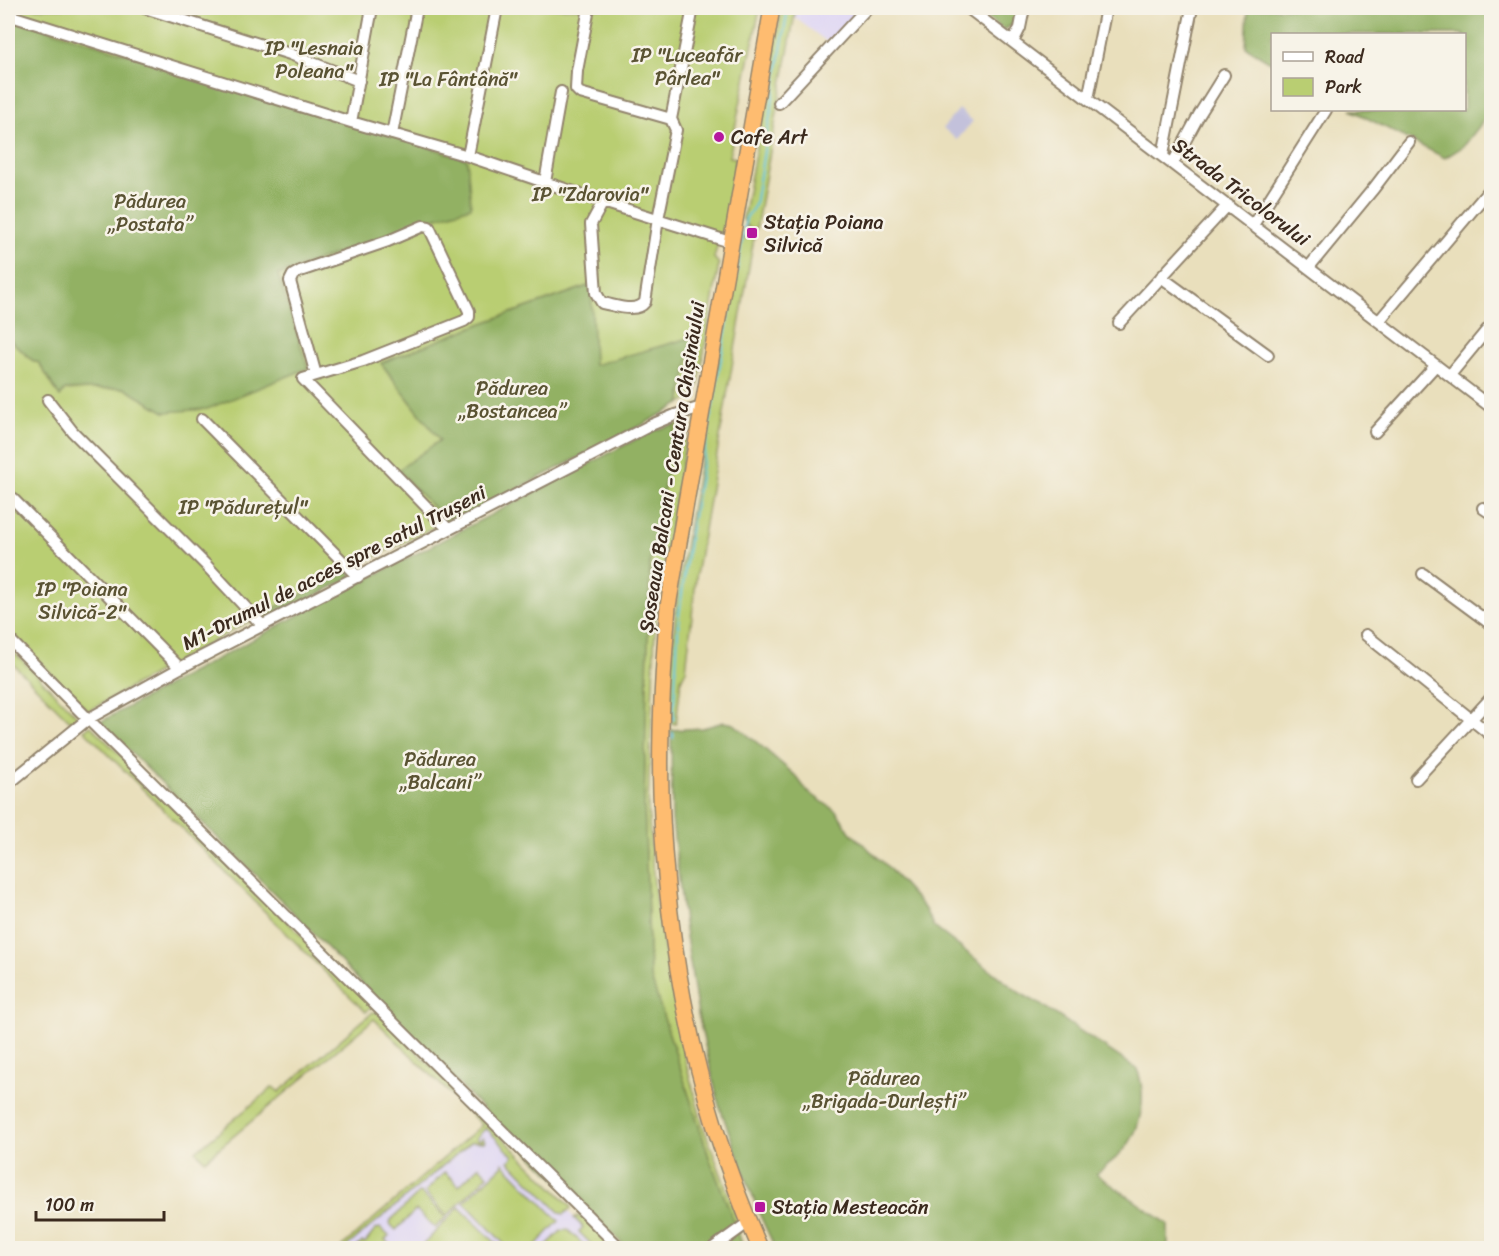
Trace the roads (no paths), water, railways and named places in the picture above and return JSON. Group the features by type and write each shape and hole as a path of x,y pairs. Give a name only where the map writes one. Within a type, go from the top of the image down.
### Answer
{"highway":[{"name":"Șoseaua Balcani - Centura Chișinăului","path":"760,1248 717,1134 691,1038 675,945 663,841 661,726 668,606 772,8"}],"street":[{"path":"145,8 290,54 359,81"},
{"path":"351,122 372,8"},
{"path":"392,134 417,8"},
{"path":"468,156 497,8"},
{"path":"589,8 577,71 576,89 579,93 671,119"},
{"path":"603,202 591,224 596,293 602,303 635,309 642,307 645,302 675,130 671,119 693,8"},
{"path":"780,103 867,8"},
{"name":"Strada Tricolorului","path":"968,8 1491,408"},
{"path":"1013,42 1020,28 1024,8"},
{"path":"1088,99 1106,8"},
{"path":"1163,155 1192,8"},
{"path":"8,15 468,156 730,242"},
{"path":"1173,163 1224,75"},
{"path":"545,182 561,92"},
{"path":"1253,225 1325,111"},
{"path":"1309,267 1409,142"},
{"path":"1379,321 1491,187"},
{"path":"1119,323 1228,205"},
{"path":"316,375 290,281 293,275 423,226 429,227 469,311 469,317 363,361 303,379 448,529"},
{"path":"1161,277 1268,355"},
{"path":"1449,375 1491,324"},
{"path":"1375,432 1436,365"},
{"path":"48,400 74,432 206,565 262,626"},
{"name":"M1-Drumul de acces spre satul Trușeni","path":"8,784 88,719 180,668 651,425 702,407"},
{"path":"202,419 358,577"},
{"path":"8,494 180,668"},
{"path":"1423,574 1491,625"},
{"path":"1366,634 1472,718 1491,736"},
{"path":"8,638 620,1248"},
{"path":"1416,779 1491,697"},
{"path":"713,1248 749,1222"}],"waterway":[{"path":"673,720 679,615 690,533 746,218 755,205 788,8"},
{"path":"673,733 673,738"}],"place":[{"name":"Cafe Art","path":"719,137"},
{"name":"Stația Poiana Silvică","path":"752,233"},
{"name":"Stația Mesteacăn","path":"760,1207"}],"park label":[{"name":"IP \"Lesnaia Poleana\"","path":"314,60"},
{"name":"IP \"Luceafăr Pârlea\"","path":"687,66"},
{"name":"IP \"La Fântână\"","path":"448,79"},
{"name":"IP \"Zdarovia\"","path":"590,194"},
{"name":"Pădurea „Postata”","path":"150,212"},
{"name":"Pădurea „Bostancea”","path":"512,400"},
{"name":"IP \"Pădurețul\"","path":"243,507"},
{"name":"IP \"Poiana Silvică-2\"","path":"82,600"},
{"name":"Pădurea „Balcani”","path":"440,770"},
{"name":"Pădurea „Brigada-Durlești”","path":"884,1090"}]}
